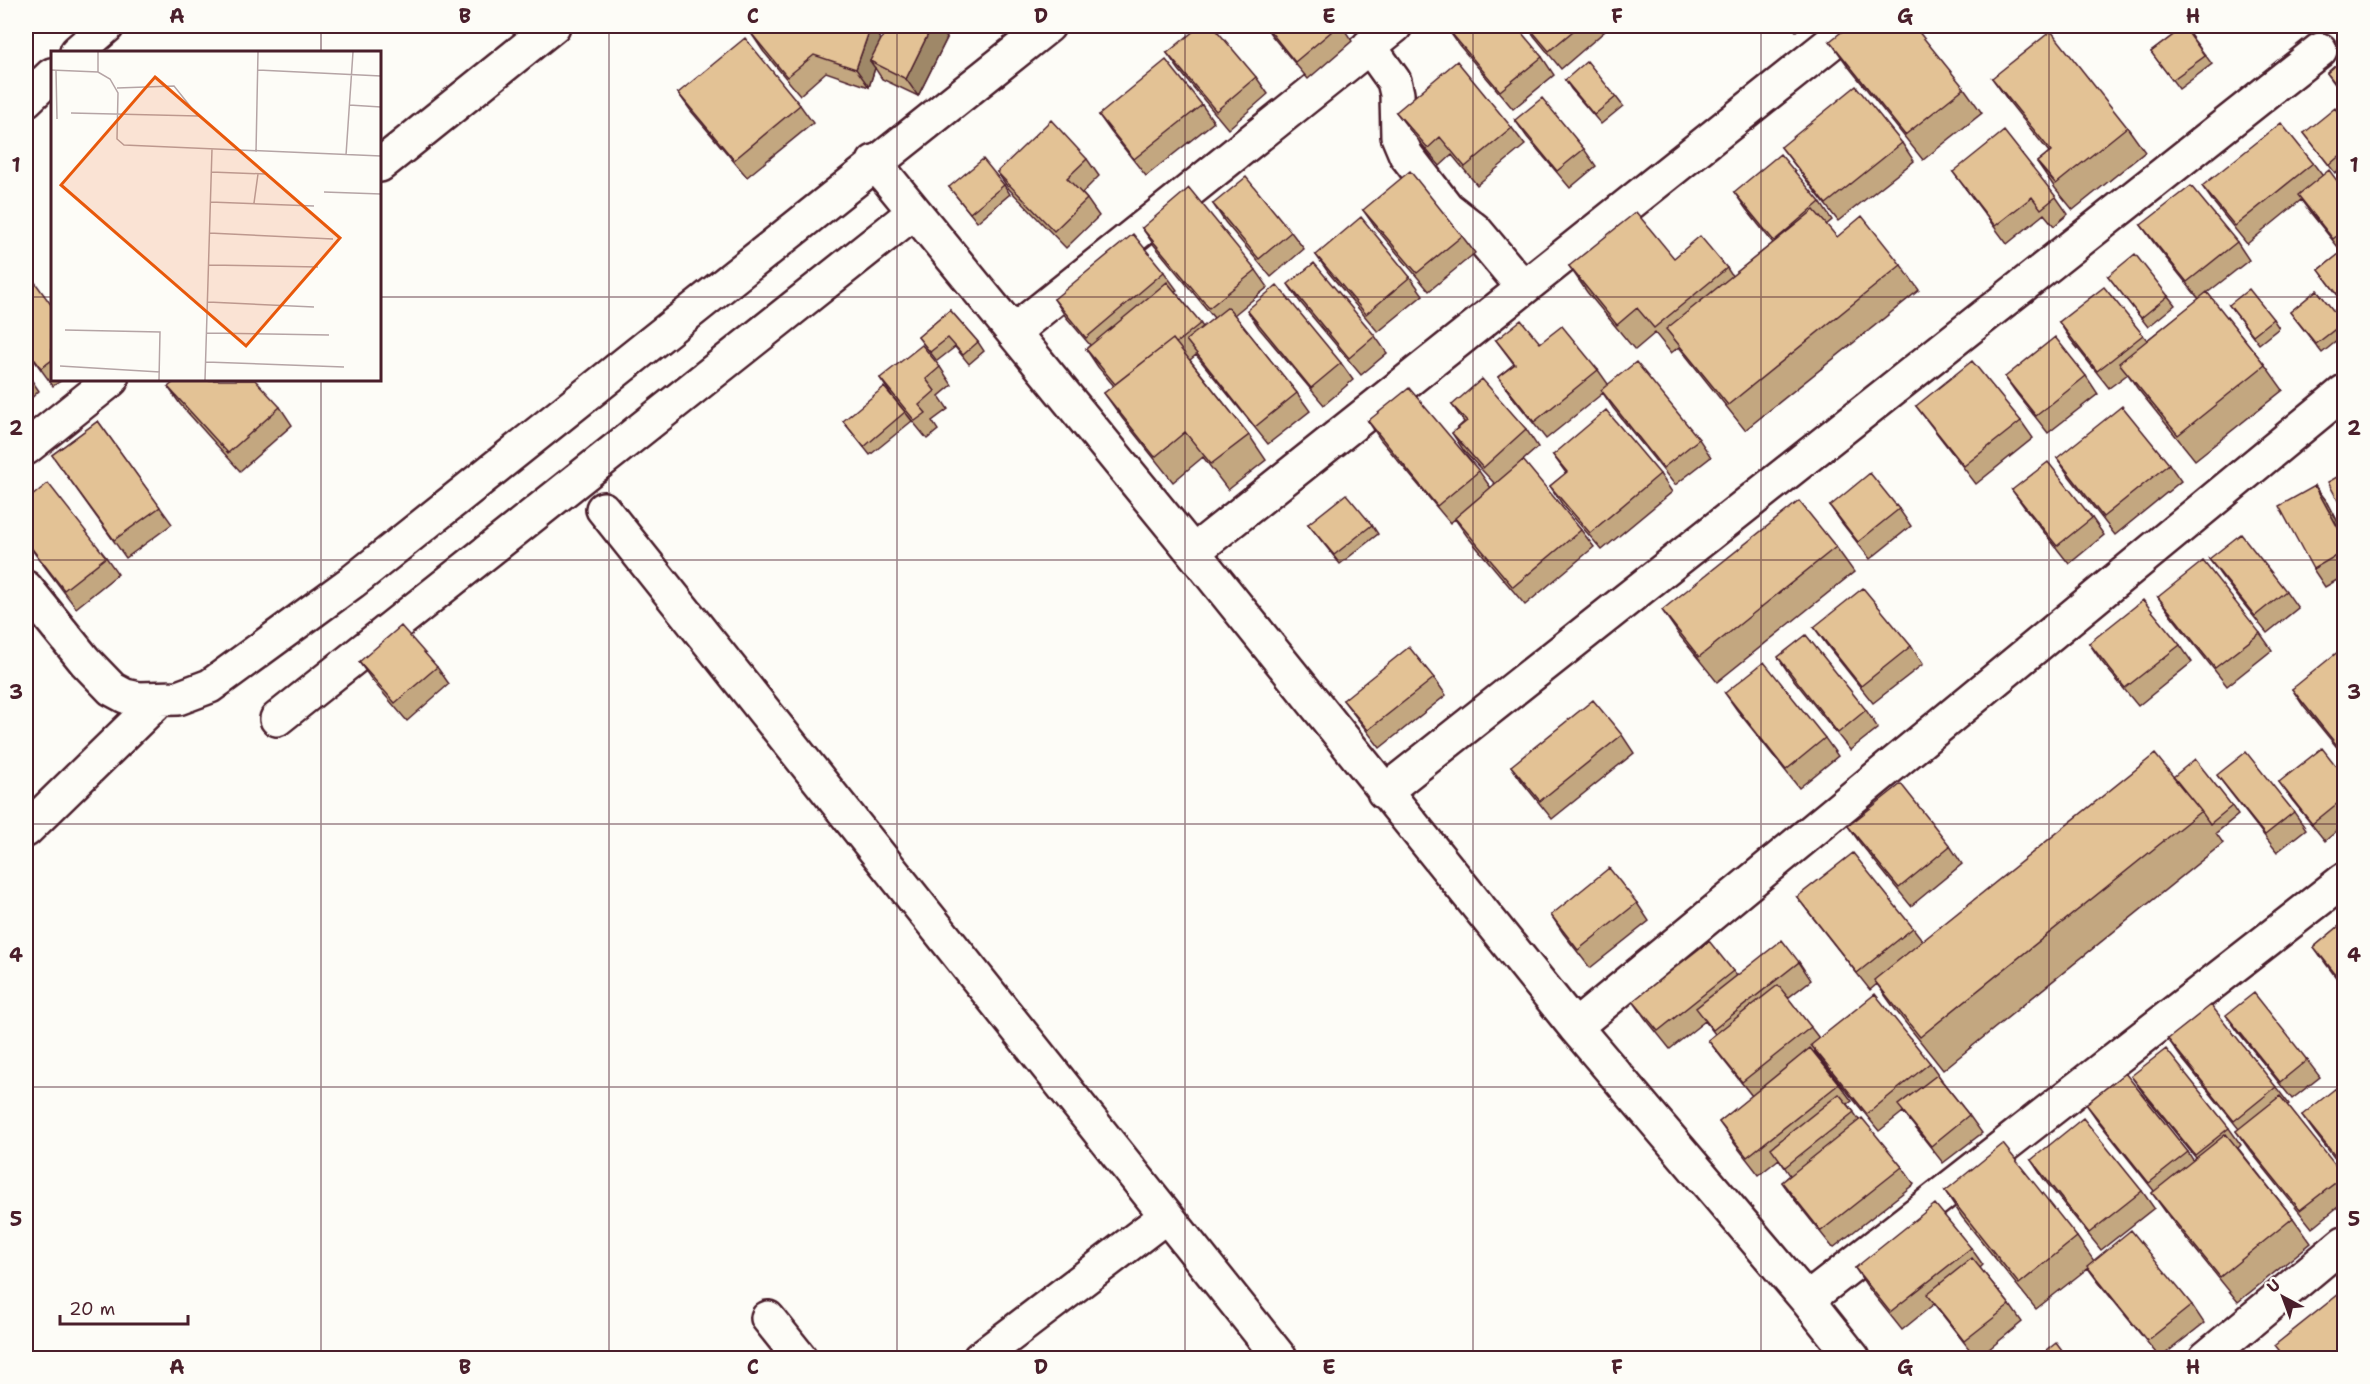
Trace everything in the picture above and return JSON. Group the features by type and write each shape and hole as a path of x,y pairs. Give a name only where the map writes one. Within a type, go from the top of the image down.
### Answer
{"street":[{"path":"78,51 107,26"},
{"path":"381,164 553,26"},
{"path":"26,588 85,661 112,689 139,699 159,700 193,694 210,686 352,582 874,162 1048,26"},
{"path":"1013,332 1395,26"},
{"path":"1193,552 1852,26"},
{"path":"1369,46 1394,81 1397,94 1398,136 1406,155 1448,208 1475,230 1523,287"},
{"path":"1384,792 2320,50"},
{"path":"26,100 51,76"},
{"path":"874,162 1193,552 1575,1027 1807,1300 1853,1359"},
{"path":"277,719 914,212"},
{"path":"26,448 110,381"},
{"path":"1575,1027 2344,392"},
{"path":"603,510 1280,1359"},
{"path":"26,830 159,700"},
{"path":"1807,1300 2344,880"},
{"path":"980,1359 1165,1217"},
{"path":"2206,1359 2344,1243"},
{"path":"768,1318 800,1359"}],"building":[{"path":"760,26 871,26 856,69 814,55 787,77 751,33"},
{"path":"888,26 932,26 906,79 870,61"},
{"path":"1200,26 1213,26 1256,77 1216,111 1167,53"},
{"path":"1266,26 1338,26 1295,62"},
{"path":"1450,26 1516,26 1542,57 1500,91 1447,28"},
{"path":"1528,26 1579,26 1549,51"},
{"path":"1849,26 1914,26 1964,88 1905,135 1830,41"},
{"path":"2184,27 2205,56 2172,80 2151,52"},
{"path":"2051,31 2127,127 2056,184 2037,162 2051,151 1992,78"},
{"path":"745,38 800,105 734,160 678,93"},
{"path":"2344,58 2344,94 2327,73"},
{"path":"1166,60 1202,105 1134,159 1099,115"},
{"path":"1457,61 1512,128 1465,167 1440,137 1428,148 1396,112"},
{"path":"1587,61 1616,97 1594,115 1565,80"},
{"path":"1856,86 1902,143 1826,204 1781,147"},
{"path":"1542,98 1584,149 1557,171 1515,120"},
{"path":"2335,108 2344,121 2344,152 2329,165 2304,133"},
{"path":"1051,120 1087,159 1067,178 1087,199 1054,231 997,172"},
{"path":"2281,123 2313,163 2235,226 2202,186"},
{"path":"2004,131 2056,197 2041,209 2032,197 1995,226 1953,172"},
{"path":"1780,154 1820,202 1774,241 1734,192"},
{"path":"983,159 1004,185 970,213 949,187"},
{"path":"2329,170 2344,190 2344,230 2333,239 2298,195"},
{"path":"1410,171 1462,236 1417,273 1363,210"},
{"path":"1246,177 1291,232 1259,259 1213,204"},
{"path":"2191,186 2237,242 2187,282 2141,225"},
{"path":"1189,188 1256,270 1209,308 1142,228"},
{"path":"1814,210 1837,237 1862,216 1901,265 1728,405 1666,329"},
{"path":"1636,212 1674,258 1700,236 1727,268 1654,328 1637,308 1617,325 1569,266"},
{"path":"1361,217 1410,277 1366,314 1316,255"},
{"path":"1133,234 1164,272 1086,338 1054,299"},
{"path":"2344,250 2344,303 2319,270"},
{"path":"2135,254 2168,296 2141,318 2108,276"},
{"path":"1314,263 1375,336 1349,358 1288,284"},
{"path":"29,274 51,305 51,361 41,368 26,348 26,277"},
{"path":"1167,282 1201,323 1176,343 1173,339 1115,384 1086,349"},
{"path":"1277,285 1341,363 1311,388 1247,310"},
{"path":"2104,287 2143,335 2097,371 2059,322"},
{"path":"2249,289 2273,319 2253,335 2229,305"},
{"path":"2317,290 2343,323 2316,344 2290,312"},
{"path":"2207,292 2265,365 2178,435 2119,363"},
{"path":"1228,307 1297,393 1255,427 1186,340"},
{"path":"950,310 978,342 963,355 948,338 930,352 918,337"},
{"path":"1521,320 1540,343 1562,326 1598,370 1534,422 1498,377 1515,364 1496,340"},
{"path":"2055,337 2086,376 2036,416 2005,377"},
{"path":"1173,339 1249,435 1211,464 1185,432 1155,457 1104,393"},
{"path":"922,345 940,367 926,379 935,391 919,405 926,413 915,421 880,378"},
{"path":"1972,361 2021,421 1964,466 1916,406"},
{"path":"1636,362 1699,439 1663,468 1601,390"},
{"path":"1482,379 1526,429 1483,468 1452,433 1467,421 1452,405"},
{"path":"175,381 256,381 280,407 228,453 168,387"},
{"path":"884,387 905,412 864,447 843,421"},
{"path":"1409,388 1479,471 1437,506 1368,421"},
{"path":"2122,406 2169,464 2103,517 2057,458"},
{"path":"1606,410 1660,474 1590,533 1550,486 1567,472 1553,455"},
{"path":"98,421 160,507 114,540 52,455"},
{"path":"1523,460 1581,530 1513,587 1455,518"},
{"path":"2048,462 2092,518 2057,546 2012,490"},
{"path":"1870,473 1899,509 1858,542 1830,506"},
{"path":"2344,473 2344,512 2328,482"},
{"path":"48,483 106,557 64,590 26,541 26,501"},
{"path":"2315,486 2344,539 2344,551 2313,569 2279,506"},
{"path":"1346,494 1372,525 1334,555 1308,524"},
{"path":"1799,501 1836,547 1699,657 1662,610"},
{"path":"2241,534 2286,591 2255,616 2209,559"},
{"path":"2203,561 2260,633 2215,668 2158,597"},
{"path":"1863,588 1911,646 1861,686 1814,627"},
{"path":"2143,600 2180,645 2125,688 2089,643"},
{"path":"401,626 437,667 395,703 359,662"},
{"path":"1806,635 1866,710 1838,733 1778,657"},
{"path":"1409,647 1434,678 1368,730 1343,700"},
{"path":"2340,650 2344,656 2344,754 2292,689"},
{"path":"1764,662 1825,738 1786,770 1725,693"},
{"path":"1593,700 1622,735 1540,801 1511,766"},
{"path":"2322,748 2344,776 2344,798 2312,824 2279,782"},
{"path":"2246,752 2294,812 2265,835 2217,775"},
{"path":"2155,754 2201,811 1920,1037 1874,980"},
{"path":"2195,759 2232,806 2210,824 2173,777"},
{"path":"1901,784 1950,846 1899,888 1848,826"},
{"path":"1853,853 1913,928 1857,973 1797,897"},
{"path":"1609,868 1637,903 1578,950 1551,915"},
{"path":"2344,922 2344,985 2314,947"},
{"path":"1782,940 1799,962 1713,1030 1696,1008"},
{"path":"1709,941 1733,971 1658,1031 1633,1001"},
{"path":"1778,985 1811,1027 1742,1082 1708,1040"},
{"path":"2254,993 2307,1060 2280,1082 2226,1015"},
{"path":"1875,994 1930,1063 1867,1114 1811,1045"},
{"path":"2211,1005 2276,1087 2234,1121 2168,1039"},
{"path":"1810,1048 1839,1084 1747,1157 1719,1122"},
{"path":"2166,1049 2229,1128 2195,1155 2131,1076"},
{"path":"2125,1073 2188,1152 2149,1183 2086,1104"},
{"path":"1937,1075 1969,1115 1931,1146 1898,1105"},
{"path":"2336,1088 2344,1099 2344,1167 2302,1115"},
{"path":"1839,1094 1854,1112 1785,1167 1771,1148"},
{"path":"2280,1096 2344,1176 2300,1210 2236,1131"},
{"path":"1862,1118 1902,1167 1821,1231 1782,1182"},
{"path":"2083,1118 2142,1191 2089,1233 2031,1160"},
{"path":"2226,1134 2293,1218 2220,1277 2152,1193"},
{"path":"2003,1144 2077,1237 2019,1284 1945,1191"},
{"path":"1935,1204 1971,1248 1890,1312 1855,1268"},
{"path":"2131,1230 2192,1305 2147,1341 2087,1266"},
{"path":"1972,1258 2010,1305 1964,1341 1927,1294"},
{"path":"2344,1290 2344,1359 2286,1359 2275,1345"},
{"path":"2056,1343 2068,1359 2036,1359"}]}
